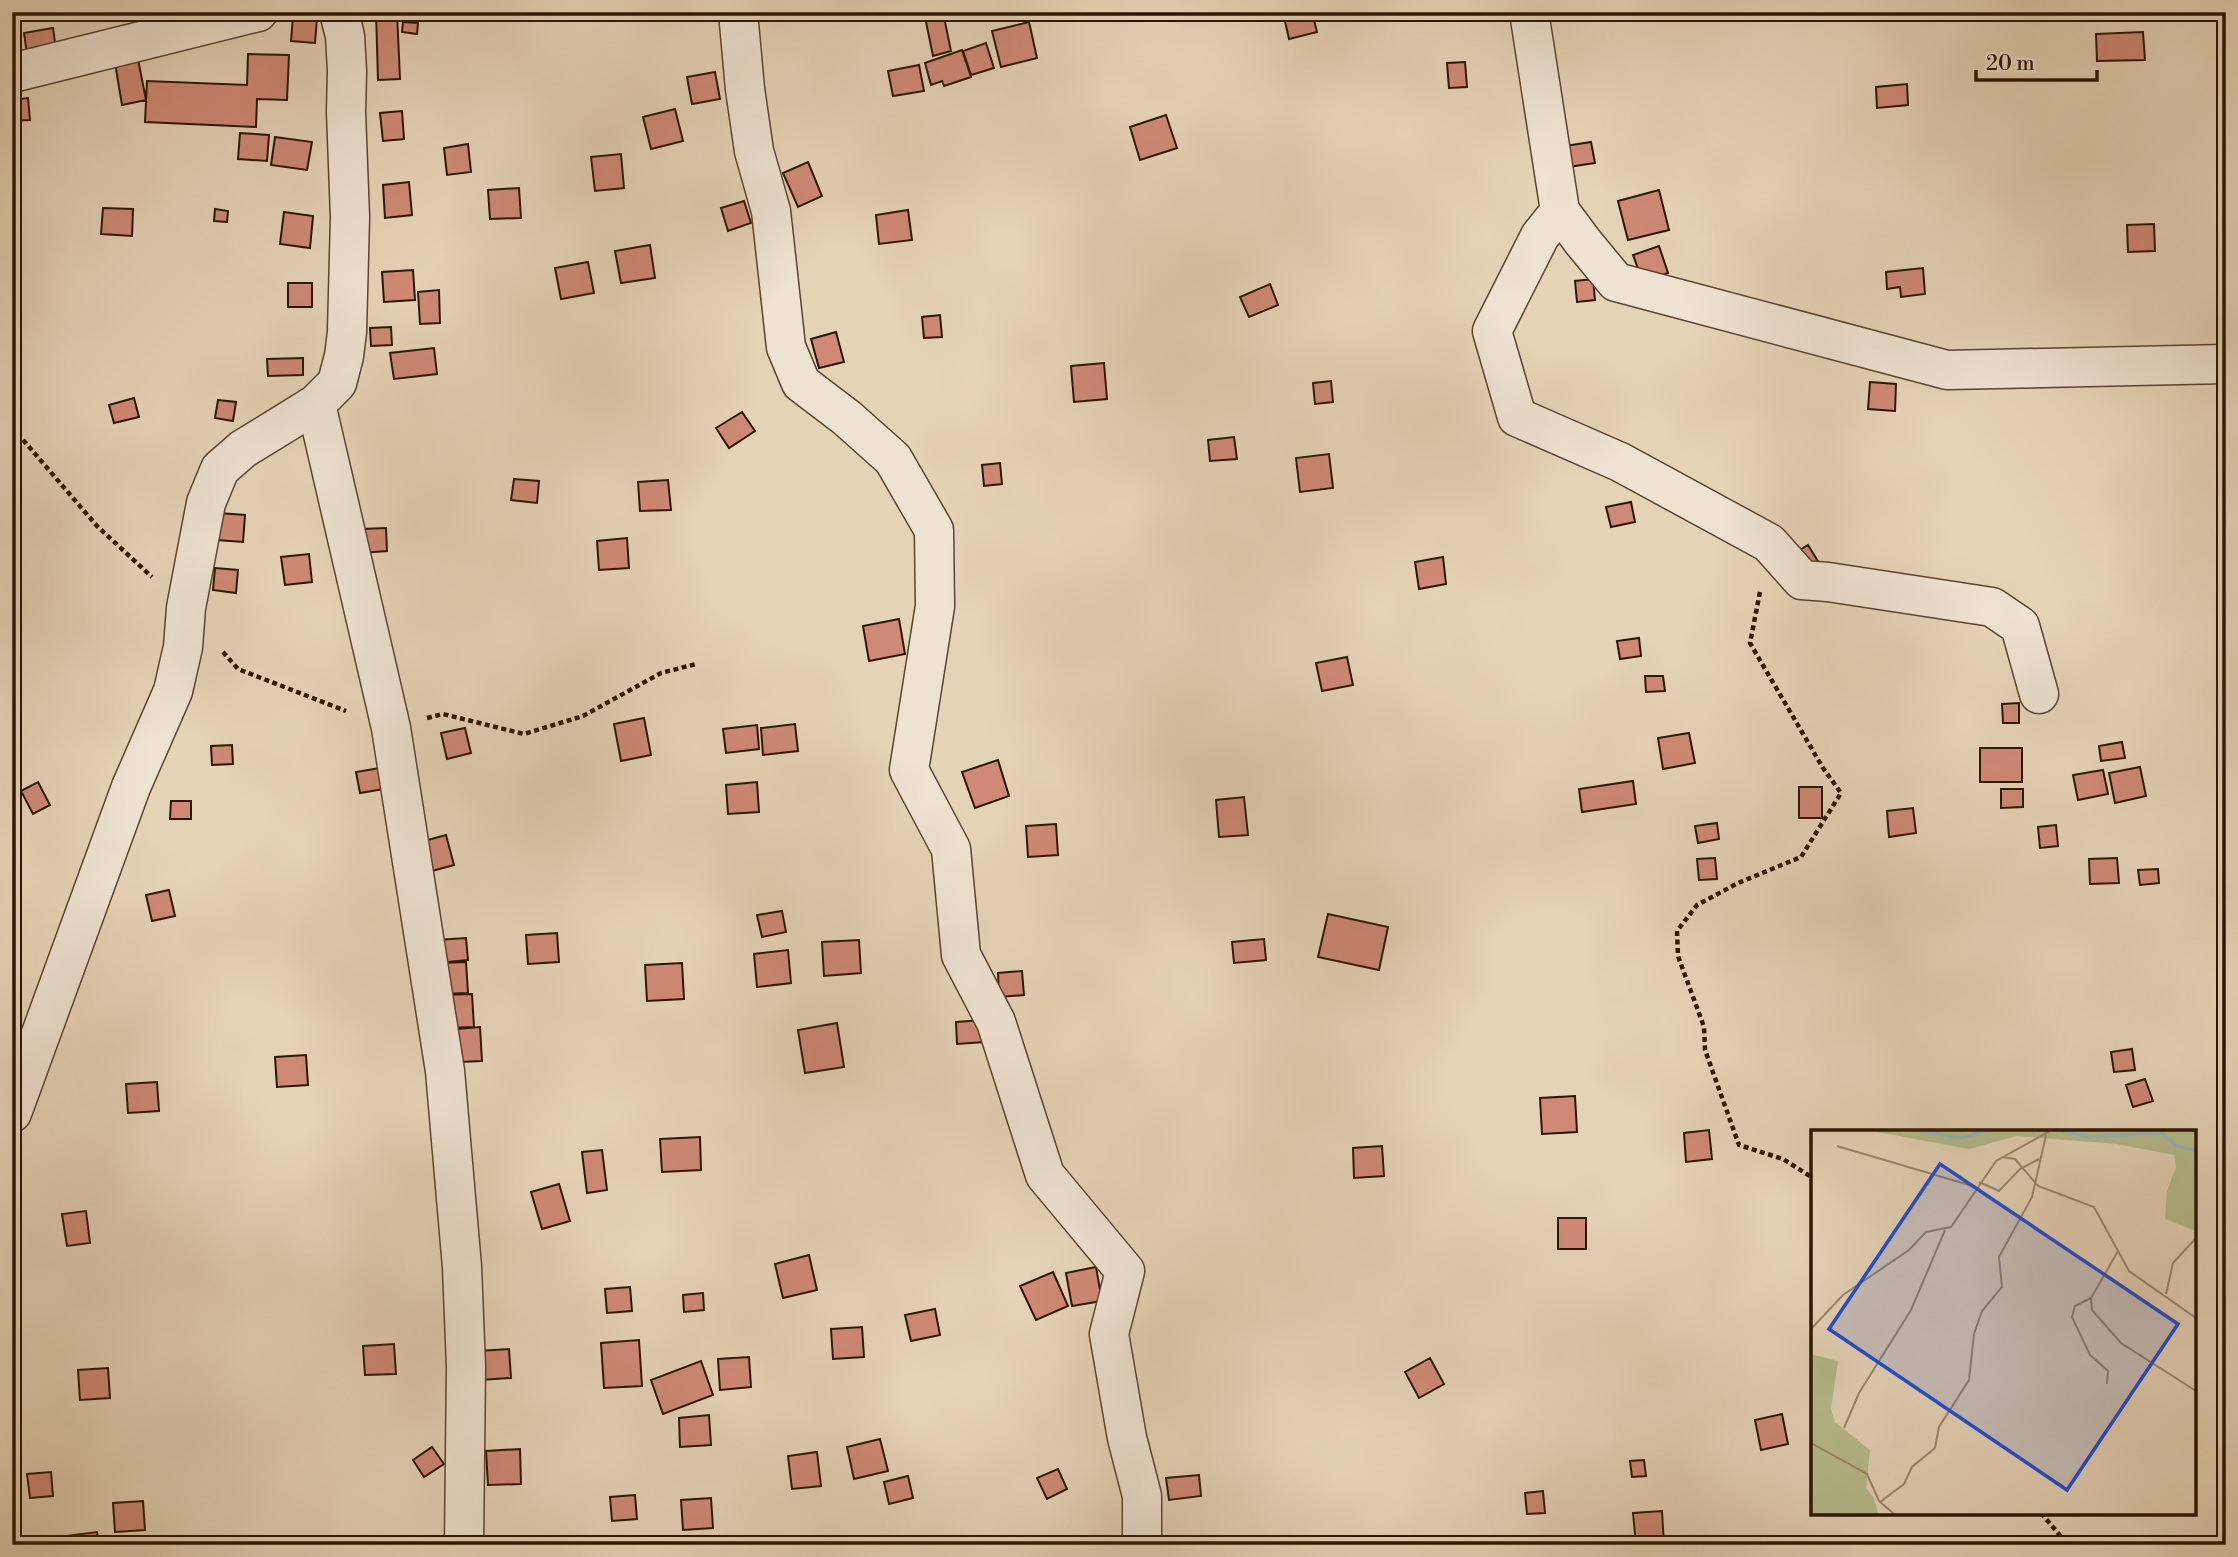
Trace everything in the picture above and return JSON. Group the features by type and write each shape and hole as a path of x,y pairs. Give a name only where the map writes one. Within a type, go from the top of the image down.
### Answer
{"street":[{"path":"12,73 258,12"},
{"path":"12,1113 131,787 173,691 183,647 186,608 206,503 220,470 243,449 316,404 337,383 344,356 346,332 350,217 347,71 345,36 339,12"},
{"path":"738,12 754,151 771,211 786,347 801,383 893,458 934,530 935,606 909,770 951,849 961,955 996,1022 1045,1175 1125,1271 1109,1334 1127,1438 1142,1496 1142,1545"},
{"path":"1529,12 1560,211 1616,282 1947,369 2226,364"},
{"path":"1560,211 1540,236 1492,331 1517,417 1620,461 1769,543 1802,580 1992,607 2020,626 2039,694"},
{"path":"316,404 391,728 445,1071 462,1268 466,1367 464,1545"}],"path":[{"path":"1769,543 1750,643 1823,768 1841,793 1801,857 1738,883 1696,905 1677,931 1678,956 1704,1027 1705,1050 1739,1145 1783,1159 1811,1177"},
{"path":"2043,1515 2068,1545"}],"building":[{"path":"376,12 397,12 400,79 378,80"},
{"path":"924,12 943,12 951,51 933,56"},
{"path":"1312,12 1317,32 1289,39 1284,17"},
{"path":"293,16 317,18 315,43 291,41"},
{"path":"403,22 418,23 417,34 402,32"},
{"path":"1029,22 1037,58 1001,67 992,31"},
{"path":"53,28 56,49 27,54 24,33"},
{"path":"2143,32 2145,60 2097,61 2096,34"},
{"path":"986,43 994,68 971,75 963,51"},
{"path":"962,50 971,77 944,86 942,81 931,85 925,63"},
{"path":"248,54 289,55 287,100 257,99 256,127 145,122 147,81 247,85"},
{"path":"138,59 146,100 122,105 115,63"},
{"path":"1465,62 1467,87 1449,88 1447,63"},
{"path":"919,65 924,91 893,96 888,71"},
{"path":"715,72 720,99 692,104 687,77"},
{"path":"1907,84 1908,105 1877,108 1876,87"},
{"path":"28,98 30,120 12,121 12,100"},
{"path":"675,109 683,141 651,149 643,117"},
{"path":"402,111 404,139 383,141 380,113"},
{"path":"1166,115 1177,148 1140,160 1130,127"},
{"path":"240,133 269,135 267,161 238,159"},
{"path":"275,137 312,142 307,170 271,165"},
{"path":"1591,142 1595,163 1568,167 1565,146"},
{"path":"468,144 471,172 447,175 444,148"},
{"path":"621,154 624,188 595,191 591,157"},
{"path":"808,162 822,196 798,207 783,173"},
{"path":"409,182 412,215 385,218 383,185"},
{"path":"519,188 521,218 490,219 488,190"},
{"path":"1659,190 1669,230 1628,240 1618,201"},
{"path":"744,201 751,223 728,231 721,208"},
{"path":"103,208 133,209 132,236 101,234"},
{"path":"215,209 228,211 227,222 214,221"},
{"path":"908,210 912,240 879,244 876,215"},
{"path":"284,212 313,216 310,248 280,244"},
{"path":"2154,224 2155,251 2128,252 2127,225"},
{"path":"650,245 655,278 621,283 615,251"},
{"path":"1659,246 1668,273 1643,282 1633,255"},
{"path":"588,262 594,293 561,299 555,268"},
{"path":"1923,268 1925,294 1901,297 1900,287 1887,289 1886,272"},
{"path":"413,270 415,300 384,302 382,272"},
{"path":"1593,279 1595,300 1577,302 1575,281"},
{"path":"288,283 312,283 312,307 288,307"},
{"path":"1270,284 1278,305 1249,317 1240,297"},
{"path":"439,290 440,323 420,324 418,292"},
{"path":"940,315 942,337 924,338 922,317"},
{"path":"391,327 392,345 371,346 370,328"},
{"path":"836,332 844,362 819,368 811,339"},
{"path":"434,348 437,374 394,379 390,353"},
{"path":"303,358 303,375 268,376 267,359"},
{"path":"1104,363 1107,399 1074,402 1071,366"},
{"path":"1331,381 1333,402 1315,404 1313,383"},
{"path":"1870,382 1896,384 1895,411 1868,409"},
{"path":"134,398 139,417 114,423 109,405"},
{"path":"218,400 236,402 233,421 215,418"},
{"path":"742,412 755,431 729,448 716,428"},
{"path":"1234,437 1237,459 1210,461 1208,440"},
{"path":"1329,454 1333,488 1300,492 1296,458"},
{"path":"1000,463 1002,484 984,486 982,465"},
{"path":"514,479 539,481 537,503 511,500"},
{"path":"668,480 671,510 640,511 638,482"},
{"path":"1631,502 1635,522 1611,527 1606,507"},
{"path":"219,513 245,515 243,542 217,540"},
{"path":"386,528 387,551 362,553 362,529"},
{"path":"627,538 629,568 599,570 597,541"},
{"path":"1808,545 1819,563 1800,574 1789,557"},
{"path":"309,554 312,582 285,585 281,557"},
{"path":"1443,557 1446,584 1419,589 1415,562"},
{"path":"215,568 238,570 236,593 213,590"},
{"path":"899,619 905,654 869,661 863,626"},
{"path":"1639,638 1641,656 1620,659 1617,641"},
{"path":"1347,657 1353,685 1322,691 1316,663"},
{"path":"1645,676 1663,676 1665,691 1646,692"},
{"path":"2019,703 2019,723 2003,723 2002,704"},
{"path":"644,718 651,755 621,761 614,724"},
{"path":"795,724 798,751 763,755 761,728"},
{"path":"757,725 759,749 726,753 723,729"},
{"path":"465,728 471,753 447,759 441,733"},
{"path":"1689,733 1695,763 1663,769 1658,738"},
{"path":"2122,742 2125,758 2101,761 2099,746"},
{"path":"232,745 233,764 212,765 211,746"},
{"path":"1980,748 2022,748 2022,782 1980,782"},
{"path":"998,760 1009,796 975,808 962,772"},
{"path":"2140,767 2146,796 2115,803 2109,773"},
{"path":"380,768 384,789 360,793 356,772"},
{"path":"2103,770 2108,794 2078,800 2073,775"},
{"path":"2226,779 2226,799 2225,799 2218,782"},
{"path":"1633,781 1636,804 1582,812 1579,789"},
{"path":"38,782 50,805 33,814 21,791"},
{"path":"757,782 759,812 728,814 726,785"},
{"path":"1799,787 1822,787 1822,818 1799,818"},
{"path":"2001,789 2023,789 2023,807 2001,808"},
{"path":"1244,797 1248,835 1219,837 1216,800"},
{"path":"171,801 191,801 191,819 170,819"},
{"path":"1913,808 1916,833 1889,837 1887,811"},
{"path":"1717,823 1719,839 1698,843 1695,826"},
{"path":"1056,824 1058,855 1028,857 1026,826"},
{"path":"2056,825 2058,846 2040,848 2038,827"},
{"path":"446,835 454,865 421,874 413,844"},
{"path":"1715,858 1717,879 1699,880 1697,859"},
{"path":"2117,858 2119,883 2090,884 2089,859"},
{"path":"2158,869 2159,883 2140,885 2138,870"},
{"path":"169,890 175,916 152,921 146,895"},
{"path":"782,911 786,932 762,937 757,915"},
{"path":"1328,914 1388,927 1379,970 1318,957"},
{"path":"557,933 559,962 528,964 526,935"},
{"path":"466,938 468,960 437,963 436,940"},
{"path":"1264,939 1266,960 1234,963 1232,942"},
{"path":"859,940 861,973 824,976 822,942"},
{"path":"788,950 791,983 757,987 754,954"},
{"path":"466,962 468,993 442,994 440,963"},
{"path":"682,963 684,999 647,1001 645,965"},
{"path":"1022,971 1024,995 999,997 998,973"},
{"path":"472,994 474,1027 447,1028 445,995"},
{"path":"983,1020 984,1042 957,1044 956,1022"},
{"path":"837,1023 844,1067 805,1073 798,1030"},
{"path":"480,1027 482,1061 459,1062 457,1029"},
{"path":"2132,1049 2135,1070 2114,1072 2111,1052"},
{"path":"306,1055 308,1085 277,1087 275,1057"},
{"path":"2145,1079 2153,1101 2133,1107 2126,1085"},
{"path":"157,1082 159,1111 128,1113 126,1084"},
{"path":"1575,1096 1577,1132 1542,1134 1540,1098"},
{"path":"1709,1130 1712,1159 1686,1162 1684,1133"},
{"path":"700,1137 701,1170 662,1172 660,1139"},
{"path":"1382,1146 1384,1176 1354,1178 1353,1148"},
{"path":"602,1150 607,1190 587,1193 582,1152"},
{"path":"559,1184 570,1221 542,1229 531,1192"},
{"path":"86,1211 90,1243 67,1246 62,1214"},
{"path":"1558,1218 1586,1218 1586,1249 1558,1249"},
{"path":"809,1255 817,1290 783,1298 775,1264"},
{"path":"1096,1267 1102,1301 1072,1306 1066,1273"},
{"path":"1053,1272 1068,1306 1036,1320 1020,1286"},
{"path":"630,1287 632,1311 607,1313 605,1289"},
{"path":"703,1293 704,1310 684,1312 683,1295"},
{"path":"935,1309 940,1335 911,1341 905,1315"},
{"path":"862,1327 864,1357 833,1359 831,1329"},
{"path":"639,1340 642,1386 604,1388 601,1343"},
{"path":"394,1344 396,1374 365,1375 363,1346"},
{"path":"509,1349 511,1378 480,1380 479,1351"},
{"path":"749,1357 751,1387 720,1390 718,1359"},
{"path":"1430,1358 1444,1384 1419,1398 1405,1372"},
{"path":"701,1361 713,1395 663,1414 651,1380"},
{"path":"108,1368 110,1398 80,1400 78,1370"},
{"path":"1782,1414 1788,1444 1761,1450 1755,1420"},
{"path":"709,1415 711,1445 680,1447 679,1418"},
{"path":"880,1439 888,1471 854,1479 847,1447"},
{"path":"432,1447 444,1464 424,1477 413,1460"},
{"path":"520,1449 521,1484 488,1485 486,1451"},
{"path":"817,1452 821,1486 792,1489 788,1456"},
{"path":"1644,1460 1646,1476 1632,1477 1630,1461"},
{"path":"1058,1469 1067,1489 1047,1499 1037,1478"},
{"path":"51,1472 53,1496 30,1498 27,1474"},
{"path":"1199,1475 1201,1496 1169,1500 1166,1478"},
{"path":"908,1476 913,1498 889,1504 884,1482"},
{"path":"1543,1491 1545,1513 1527,1514 1525,1493"},
{"path":"635,1495 637,1519 612,1521 610,1497"},
{"path":"711,1498 713,1528 683,1530 681,1500"},
{"path":"143,1501 145,1530 115,1532 113,1503"},
{"path":"1662,1511 1664,1545 1636,1545 1633,1513"},
{"path":"97,1532 99,1545 51,1545 51,1538"}]}
